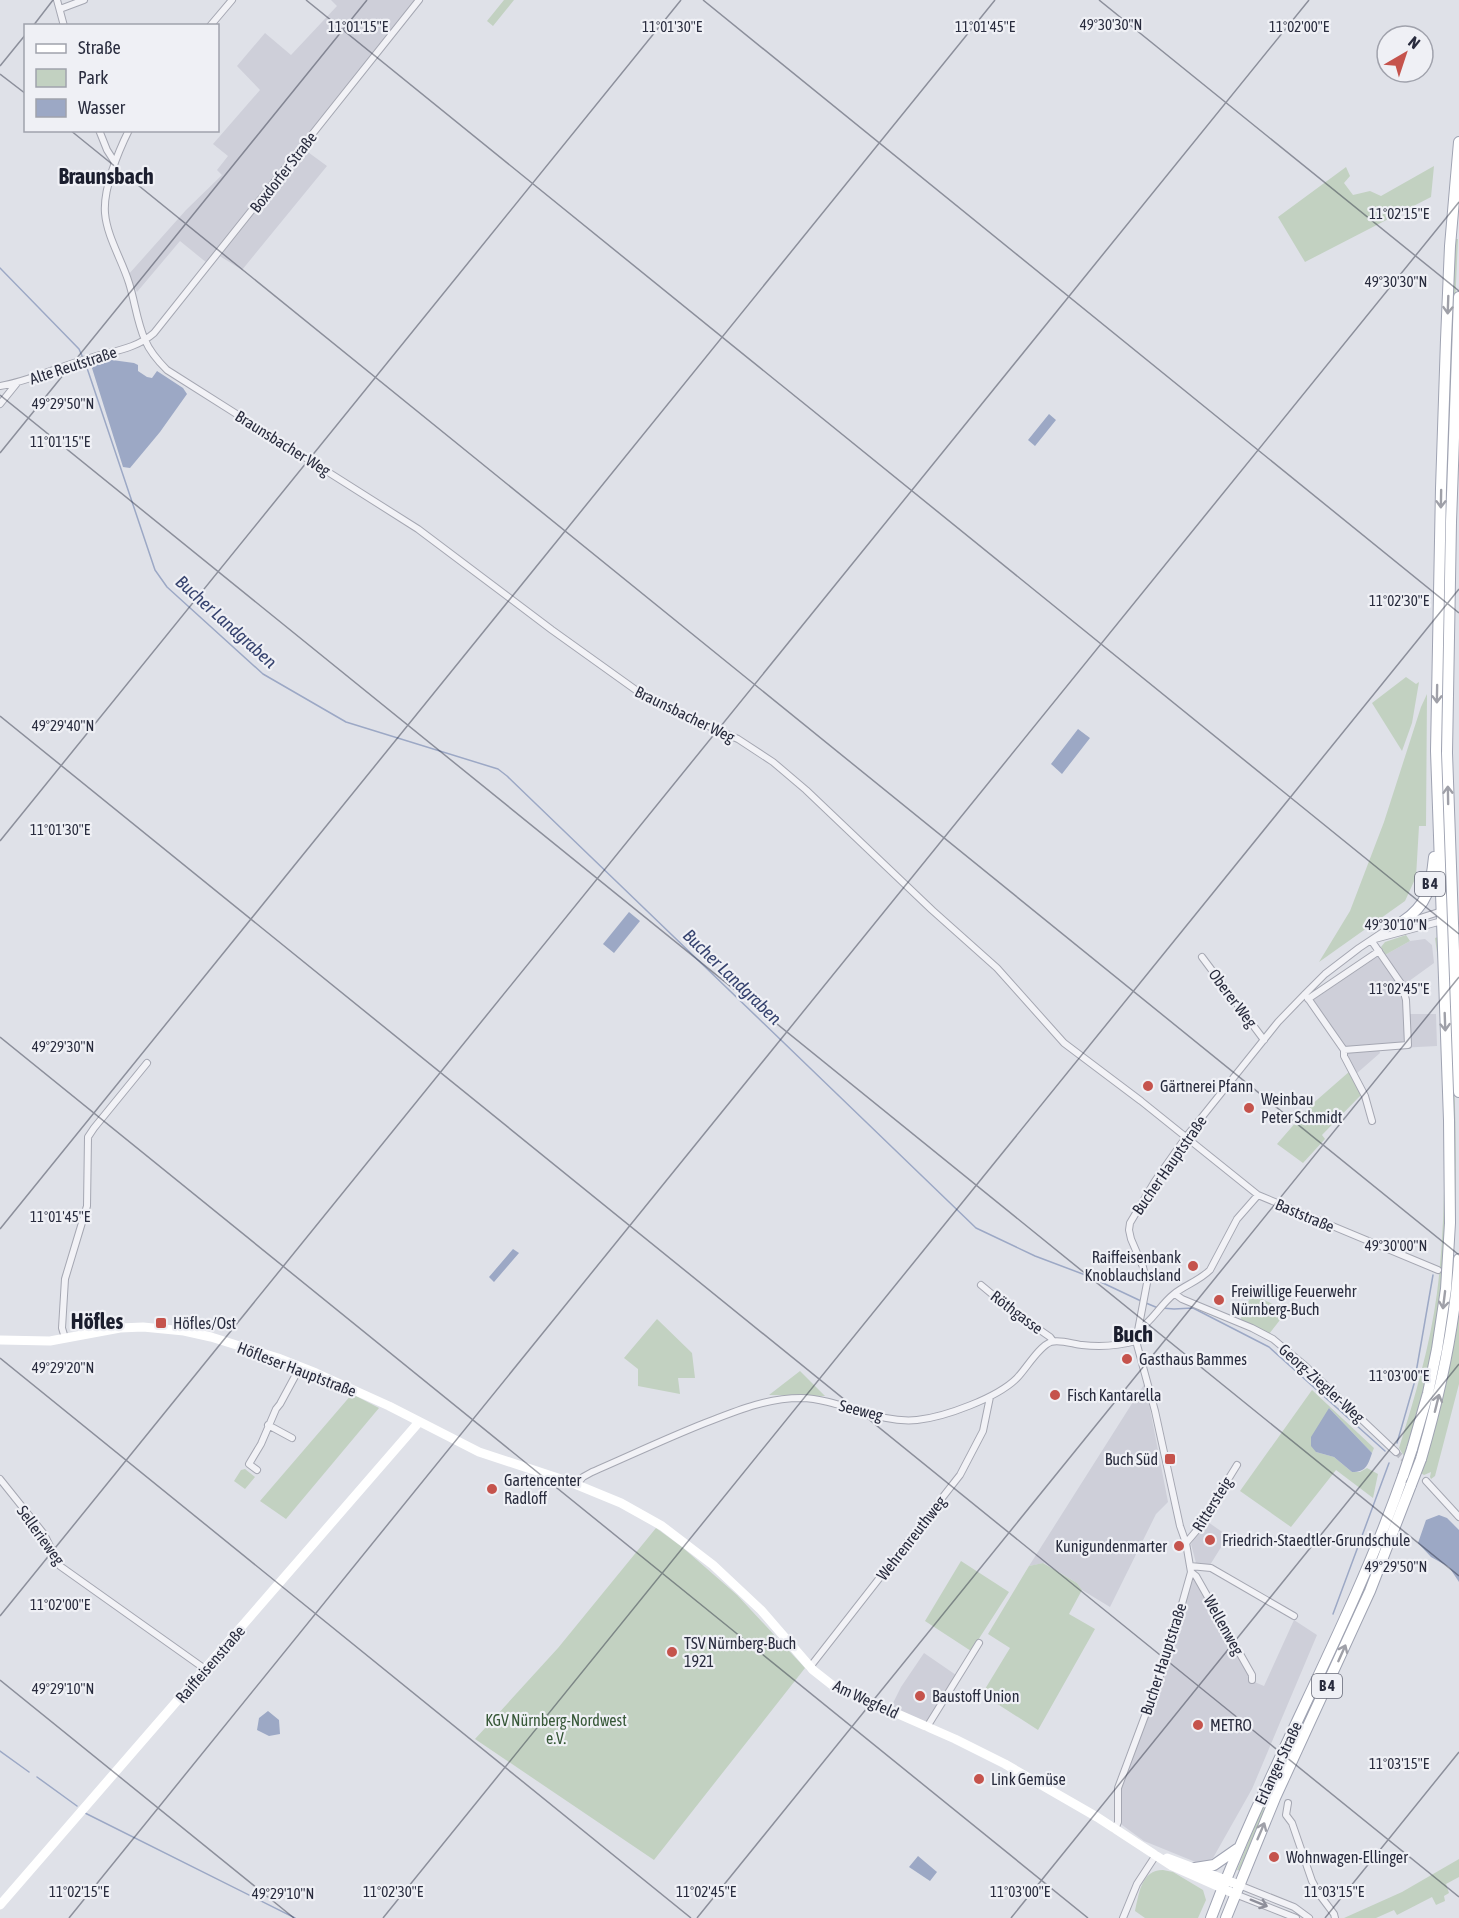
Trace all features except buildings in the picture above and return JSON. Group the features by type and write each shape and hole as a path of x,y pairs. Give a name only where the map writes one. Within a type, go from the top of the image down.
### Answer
{"main road":[{"name":"B 4","path":"1451,914 1439,836 1436,751 1438,591 1450,246 1459,142"},
{"name":"B 4","path":"1459,297 1447,753 1459,1092"},
{"name":"B 4","path":"1402,922 1413,915 1424,902 1429,890 1439,836"},
{"name":"Erlanger Straße","path":"1211,1918 1240,1847 1360,1584 1403,1476 1425,1402 1444,1304 1449,1248 1451,914"},
{"name":"Erlanger Straße","path":"1226,1918 1275,1798 1370,1591 1412,1485 1442,1380 1454,1312 1459,1259"},
{"path":"1195,1868 1217,1864 1240,1847"}],"street":[{"path":"57,0 64,24"},
{"path":"60,9 84,0"},
{"path":"212,24 232,0"},
{"name":"Boxdorfer Straße","path":"145,341 220,252 419,0"},
{"path":"100,132 114,161"},
{"path":"128,132 114,161 105,214 128,279 145,341"},
{"name":"Alte Reutstraße","path":"0,386 17,383 145,341"},
{"name":"Braunsbacher Weg","path":"145,341 157,360 179,378 418,529 632,688 663,706 738,739 773,762 807,790 938,916 996,968 1064,1043 1186,1137"},
{"path":"0,404 17,383"},
{"name":"Bucher Hauptstraße","path":"1115,1828 1118,1822 1118,1788 1167,1657 1190,1569 1155,1411 1136,1341 1147,1283 1131,1239 1130,1223 1155,1181 1186,1137 1264,1040 1325,974 1389,928 1402,922 1451,914"},
{"name":"Bucher Hauptstraße","path":"1371,940 1451,914"},
{"path":"1344,1050 1408,1045 1406,1000 1402,985 1371,940"},
{"path":"1454,957 1459,946"},
{"name":"Bucher Hauptstraße","path":"1307,996 1379,951"},
{"name":"Oberer Weg","path":"1202,957 1264,1040"},
{"path":"1307,996 1344,1050 1344,1056 1365,1096 1372,1121"},
{"path":"65,1338 62,1328 64,1279 87,1206 88,1137 147,1063"},
{"name":"Baststraße","path":"1186,1137 1258,1195 1438,1270"},
{"path":"1137,1331 1175,1294 1210,1270 1237,1219 1258,1195"},
{"name":"Röthgasse","path":"981,1285 1011,1310 1050,1336 1053,1341"},
{"name":"Georg-Ziegler-Weg","path":"1175,1294 1273,1339 1303,1364 1396,1452"},
{"name":"Höfleser Hauptstraße","path":"0,1340 42,1341 120,1328 173,1329 237,1345 300,1367 344,1385 483,1454 577,1484"},
{"path":"1053,1341 1117,1346 1136,1341"},
{"name":"Seeweg","path":"577,1484 587,1474 669,1438 741,1408 772,1400 802,1398 897,1419 916,1420 933,1417 990,1397 1016,1380 1046,1344 1053,1341"},
{"path":"257,1470 249,1464 300,1367"},
{"name":"Wehrenreuthweg","path":"810,1667 960,1475 983,1431 990,1397"},
{"name":"Raiffeisenstraße","path":"0,1905 419,1422"},
{"path":"268,1425 292,1438"},
{"name":"Rittersteig","path":"1186,1543 1197,1530 1237,1465"},
{"name":"Sellerieweg","path":"0,1479 44,1534 60,1566 205,1670"},
{"path":"1426,1481 1459,1517"},
{"name":"Am Wegfeld","path":"577,1484 637,1510 685,1542 749,1598 810,1667 839,1689 927,1727 1016,1770 1115,1828 1172,1866 1224,1884"},
{"path":"1190,1569 1211,1568 1294,1616"},
{"name":"Wellenweg","path":"1190,1569 1252,1675 1252,1680"},
{"path":"927,1727 979,1643"},
{"path":"1288,1803 1286,1815 1292,1823 1311,1881 1335,1918"},
{"path":"1123,1918 1137,1884 1156,1855"},
{"name":"Am Wegfeld","path":"1156,1855 1195,1868 1224,1884"},
{"path":"1224,1884 1294,1907 1309,1918"},
{"path":"1237,1889 1296,1918"}],"shaded area":[{"path":"331,0 417,0 301,147 327,166 242,270 215,253 207,263 180,241 137,292 128,275 186,210 222,175 217,170 228,156 213,144 260,90 237,66 265,33 291,55 337,6"},
{"path":"1425,939 1432,945 1434,963 1405,984 1409,1014 1436,1014 1437,1046 1379,1049 1380,1053 1356,1074 1313,1000 1377,957 1410,941"},
{"path":"1145,1383 1168,1502 1156,1514 1110,1607 1044,1563 1029,1566"},
{"name":"Friedrich-Staedtler-Grundschule","path":"1205,1520 1228,1536 1210,1565 1196,1563 1191,1544"},
{"path":"1191,1572 1252,1681 1264,1686 1294,1620 1317,1635 1252,1789 1213,1858 1198,1863 1144,1841 1118,1822 1117,1797 1167,1657"},
{"path":"924,1653 956,1675 926,1724 891,1707 901,1687"}],"green space":[{"path":"504,0 514,0 493,26 487,21"},
{"path":"1434,166 1431,197 1305,262 1278,217 1346,167 1350,176 1344,183 1353,195 1370,191 1381,196"},
{"path":"1453,239 1458,239 1455,306 1448,894 1446,895 1439,751"},
{"path":"1406,677 1416,684 1419,682 1412,723 1402,751 1372,703"},
{"path":"1427,694 1426,826 1419,826 1416,877 1405,901 1319,962 1350,911 1384,822"},
{"path":"1406,935 1410,941 1385,955 1381,947 1385,942"},
{"path":"1438,937 1447,1193 1441,1301 1424,1396 1404,1456 1399,1448 1426,1352 1437,1293 1441,1252 1444,1127 1438,960 1435,938"},
{"path":"1449,1002 1456,1136 1452,1270 1443,1358 1415,1464 1412,1460 1444,1320"},
{"path":"1350,1071 1361,1095 1322,1135 1325,1139 1303,1163 1277,1144 1310,1106"},
{"path":"1459,1292 1459,1384 1435,1476 1431,1479 1431,1472 1424,1475 1421,1473"},
{"path":"1252,1294 1287,1311 1269,1334 1240,1320"},
{"path":"657,1319 692,1353 695,1378 678,1378 680,1394 638,1386 638,1369 624,1358"},
{"path":"800,1371 825,1396 769,1395"},
{"path":"1312,1390 1374,1448 1372,1453 1329,1408 1316,1452 1334,1457 1352,1472 1360,1472 1367,1468 1378,1474 1373,1498 1336,1470 1291,1527 1240,1491"},
{"path":"352,1394 379,1408 286,1519 260,1501"},
{"path":"245,1469 255,1477 245,1489 234,1481 241,1470"},
{"path":"1408,1471 1412,1475 1393,1527 1241,1871 1237,1870 1277,1771"},
{"name":"TSV Nürnberg-Buch 1921","path":"656,1528 682,1547 737,1595 805,1668 654,1860 475,1739 558,1648"},
{"path":"961,1561 1009,1592 971,1651 925,1621"},
{"path":"1043,1563 1077,1583 1082,1590 1069,1614 1095,1629 1038,1730 982,1694 1010,1648 988,1634 1029,1566"},
{"path":"1459,1859 1459,1877 1446,1884 1449,1893 1444,1896 1445,1901 1436,1905 1432,1897 1397,1915 1394,1910 1376,1918 1344,1918 1402,1892"},
{"path":"1156,1871 1173,1872 1203,1890 1206,1900 1198,1918 1145,1918 1135,1911 1142,1884 1146,1878"}],"water":[{"path":"112,360 134,363 138,365 138,371 147,377 152,378 157,371 183,388 187,394 130,468 123,467 91,365"},
{"path":"1049,414 1056,420 1035,446 1028,440"},
{"path":"1078,729 1090,738 1062,774 1051,764"},
{"path":"629,912 640,921 614,953 603,944"},
{"path":"513,1249 519,1253 494,1282 489,1277"},
{"path":"1329,1408 1372,1453 1368,1464 1357,1472 1352,1472 1334,1457 1316,1452 1311,1446 1311,1437"},
{"path":"1439,1515 1447,1518 1459,1530 1459,1582 1449,1567 1431,1557 1418,1543 1426,1520"},
{"path":"268,1711 279,1720 280,1734 269,1736 257,1730 259,1718"},
{"path":"918,1856 937,1872 930,1881 909,1867"}],"waterway":[{"name":"Bucher Landgraben","path":"0,268 79,349 83,358"},
{"name":"Bucher Landgraben","path":"85,362 155,570 167,587 263,674 346,722 498,769 976,1228 1141,1301"},
{"path":"1397,1443 1414,1384 1433,1275"},
{"name":"Bucher Landgraben","path":"1146,1303 1158,1308"},
{"name":"Bucher Landgraben","path":"1162,1308 1193,1308 1269,1347 1385,1451"},
{"path":"1333,1614 1389,1463"},
{"path":"0,1751 29,1772"},
{"path":"37,1777 77,1806"},
{"path":"85,1813 295,1918"}],"tunnel":[{"path":"1396,1452 1409,1464"}],"place":[{"name":"Gärtnerei Pfann","path":"1148,1086"},
{"name":"Weinbau Peter Schmidt","path":"1249,1108"},
{"name":"Raiffeisenbank Knoblauchsland","path":"1193,1266"},
{"name":"Freiwillige Feuerwehr Nürnberg-Buch","path":"1219,1300"},
{"name":"Höfles/Ost","path":"161,1323"},
{"name":"Gasthaus Bammes","path":"1127,1359"},
{"name":"Fisch Kantarella","path":"1055,1395"},
{"name":"Buch Süd","path":"1170,1459"},
{"name":"Gartencenter Radloff","path":"492,1489"},
{"name":"Friedrich-Staedtler-Grundschule","path":"1210,1540"},
{"name":"Kunigundenmarter","path":"1179,1546"},
{"name":"TSV Nürnberg-Buch 1921","path":"672,1652"},
{"name":"Baustoff Union","path":"920,1696"},
{"name":"METRO","path":"1198,1725"},
{"name":"Link Gemüse","path":"979,1779"},
{"name":"Wohnwagen-Ellinger","path":"1274,1857"}],"district":[{"name":"Braunsbach","path":"106,176"},
{"name":"Höfles","path":"97,1321"},
{"name":"Buch","path":"1133,1334"}],"park label":[{"name":"KGV Nürnberg-Nordwest e.V.","path":"556,1729"}]}
